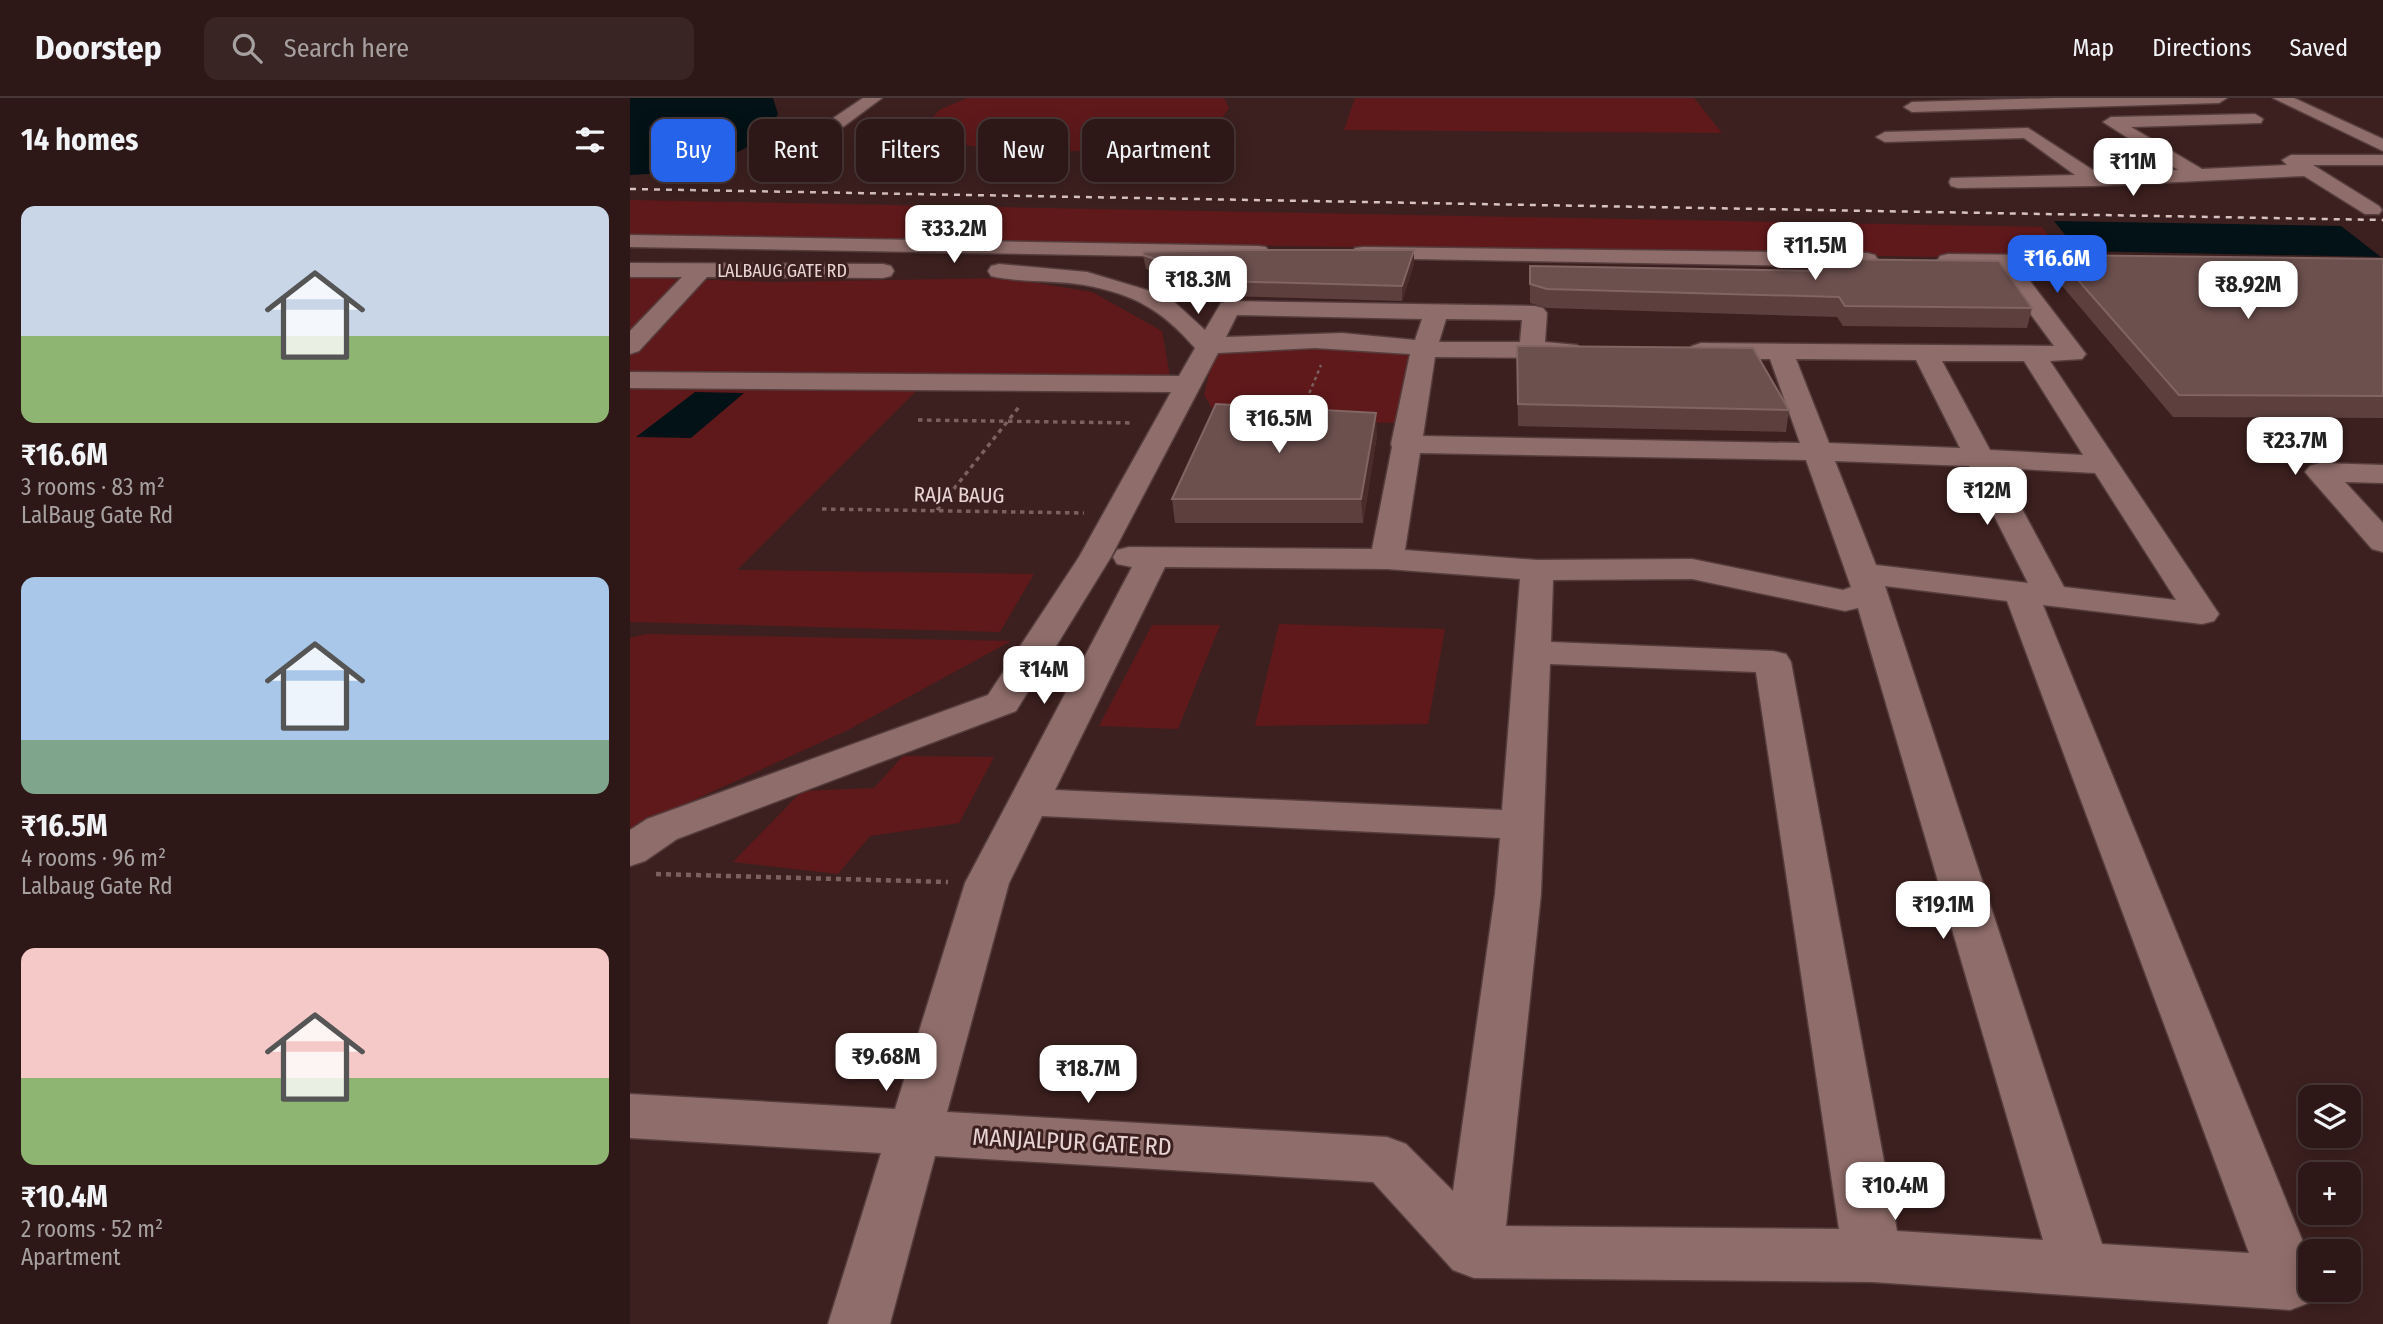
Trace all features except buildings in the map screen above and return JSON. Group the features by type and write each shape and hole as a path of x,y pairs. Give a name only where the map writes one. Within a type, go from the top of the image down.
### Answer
{"street":[{"path":"842,120 874,98"},
{"path":"1907,103 2219,98"},
{"path":"2281,98 2383,146"},
{"path":"1907,103 1971,150"},
{"path":"2197,174 2111,122 2255,119"},
{"path":"1885,137 2028,133 2095,180"},
{"path":"2378,204 2354,198 2291,160 2383,160"},
{"path":"1990,165 2008,180"},
{"path":"1958,182 2095,180 2307,170"},
{"path":"630,239 1238,249 1281,252 884,246 630,239"},
{"path":"1336,253 1893,260"},
{"path":"1921,261 2129,264"},
{"path":"1670,351 2073,354 2004,262"},
{"name":"LALBAUG GATE RD","path":"630,270 905,271"},
{"path":"974,271 1015,271 1104,284 1160,282 1165,286 1162,303 1185,322 1206,346"},
{"path":"630,346 699,272"},
{"path":"637,863 662,829 1002,703 1095,557 1206,346 1229,308 1535,313 1532,350"},
{"path":"1387,559 1405,444 1424,349 1436,312"},
{"path":"1206,346 1269,341 1331,341 1386,342 1424,349 1601,351"},
{"path":"1780,352 1866,582 2081,1270"},
{"path":"1537,570 1518,894 1474,1252 1872,1256 2290,1283 2037,594 1979,457 1925,353"},
{"path":"1095,557 1387,559 1537,570 1692,569 1845,601 1866,582 2037,594 2202,614 2032,354"},
{"path":"630,380 1186,384"},
{"path":"1405,444 1816,451 2105,465"},
{"path":"2383,474 2320,472 2383,542"},
{"path":"859,1324 987,883 1154,557"},
{"path":"1532,652 1773,662 1872,1256"},
{"path":"1028,803 1521,825"},
{"name":"MANJALPUR GATE RD","path":"630,1116 1387,1160 1474,1252"}],"path":[{"path":"1301,412 1331,341"},
{"path":"918,420 1140,423"},
{"path":"937,511 1009,421"},
{"name":"RAJA BAUG","path":"822,509 1095,513"},
{"path":"637,863 987,883"}],"shaded area":[{"path":"630,98 773,98 778,114 775,119 749,119 749,146 735,154 735,119 651,119 651,174 630,175"},
{"path":"967,98 1224,98 1229,108 1220,119 1082,119 1082,151 1068,151 1068,119 978,119 978,147 964,144 964,119 932,119 939,110"},
{"path":"1355,98 1694,98 1722,133 1344,130"},
{"path":"630,200 2042,227 2068,259 630,235"},
{"path":"2054,221 2341,226 2381,257 2078,251"},
{"path":"630,277 772,282 1007,278 1092,292 1162,331 1171,382 929,378 737,570 1034,574 1000,632 630,622"},
{"path":"1270,346 1424,349 1398,423 1220,421 1204,395 1215,350"},
{"path":"695,392 744,393 691,438 636,437"},
{"path":"1279,624 1445,629 1428,724 1255,726"},
{"path":"1152,625 1220,625 1178,729 1099,726"},
{"path":"646,634 1011,641 848,730 630,829 630,638"},
{"path":"903,756 994,757 959,823 870,836 838,874 733,862 802,791 874,788"}],"railway":[{"path":"630,189 2383,220"}]}
